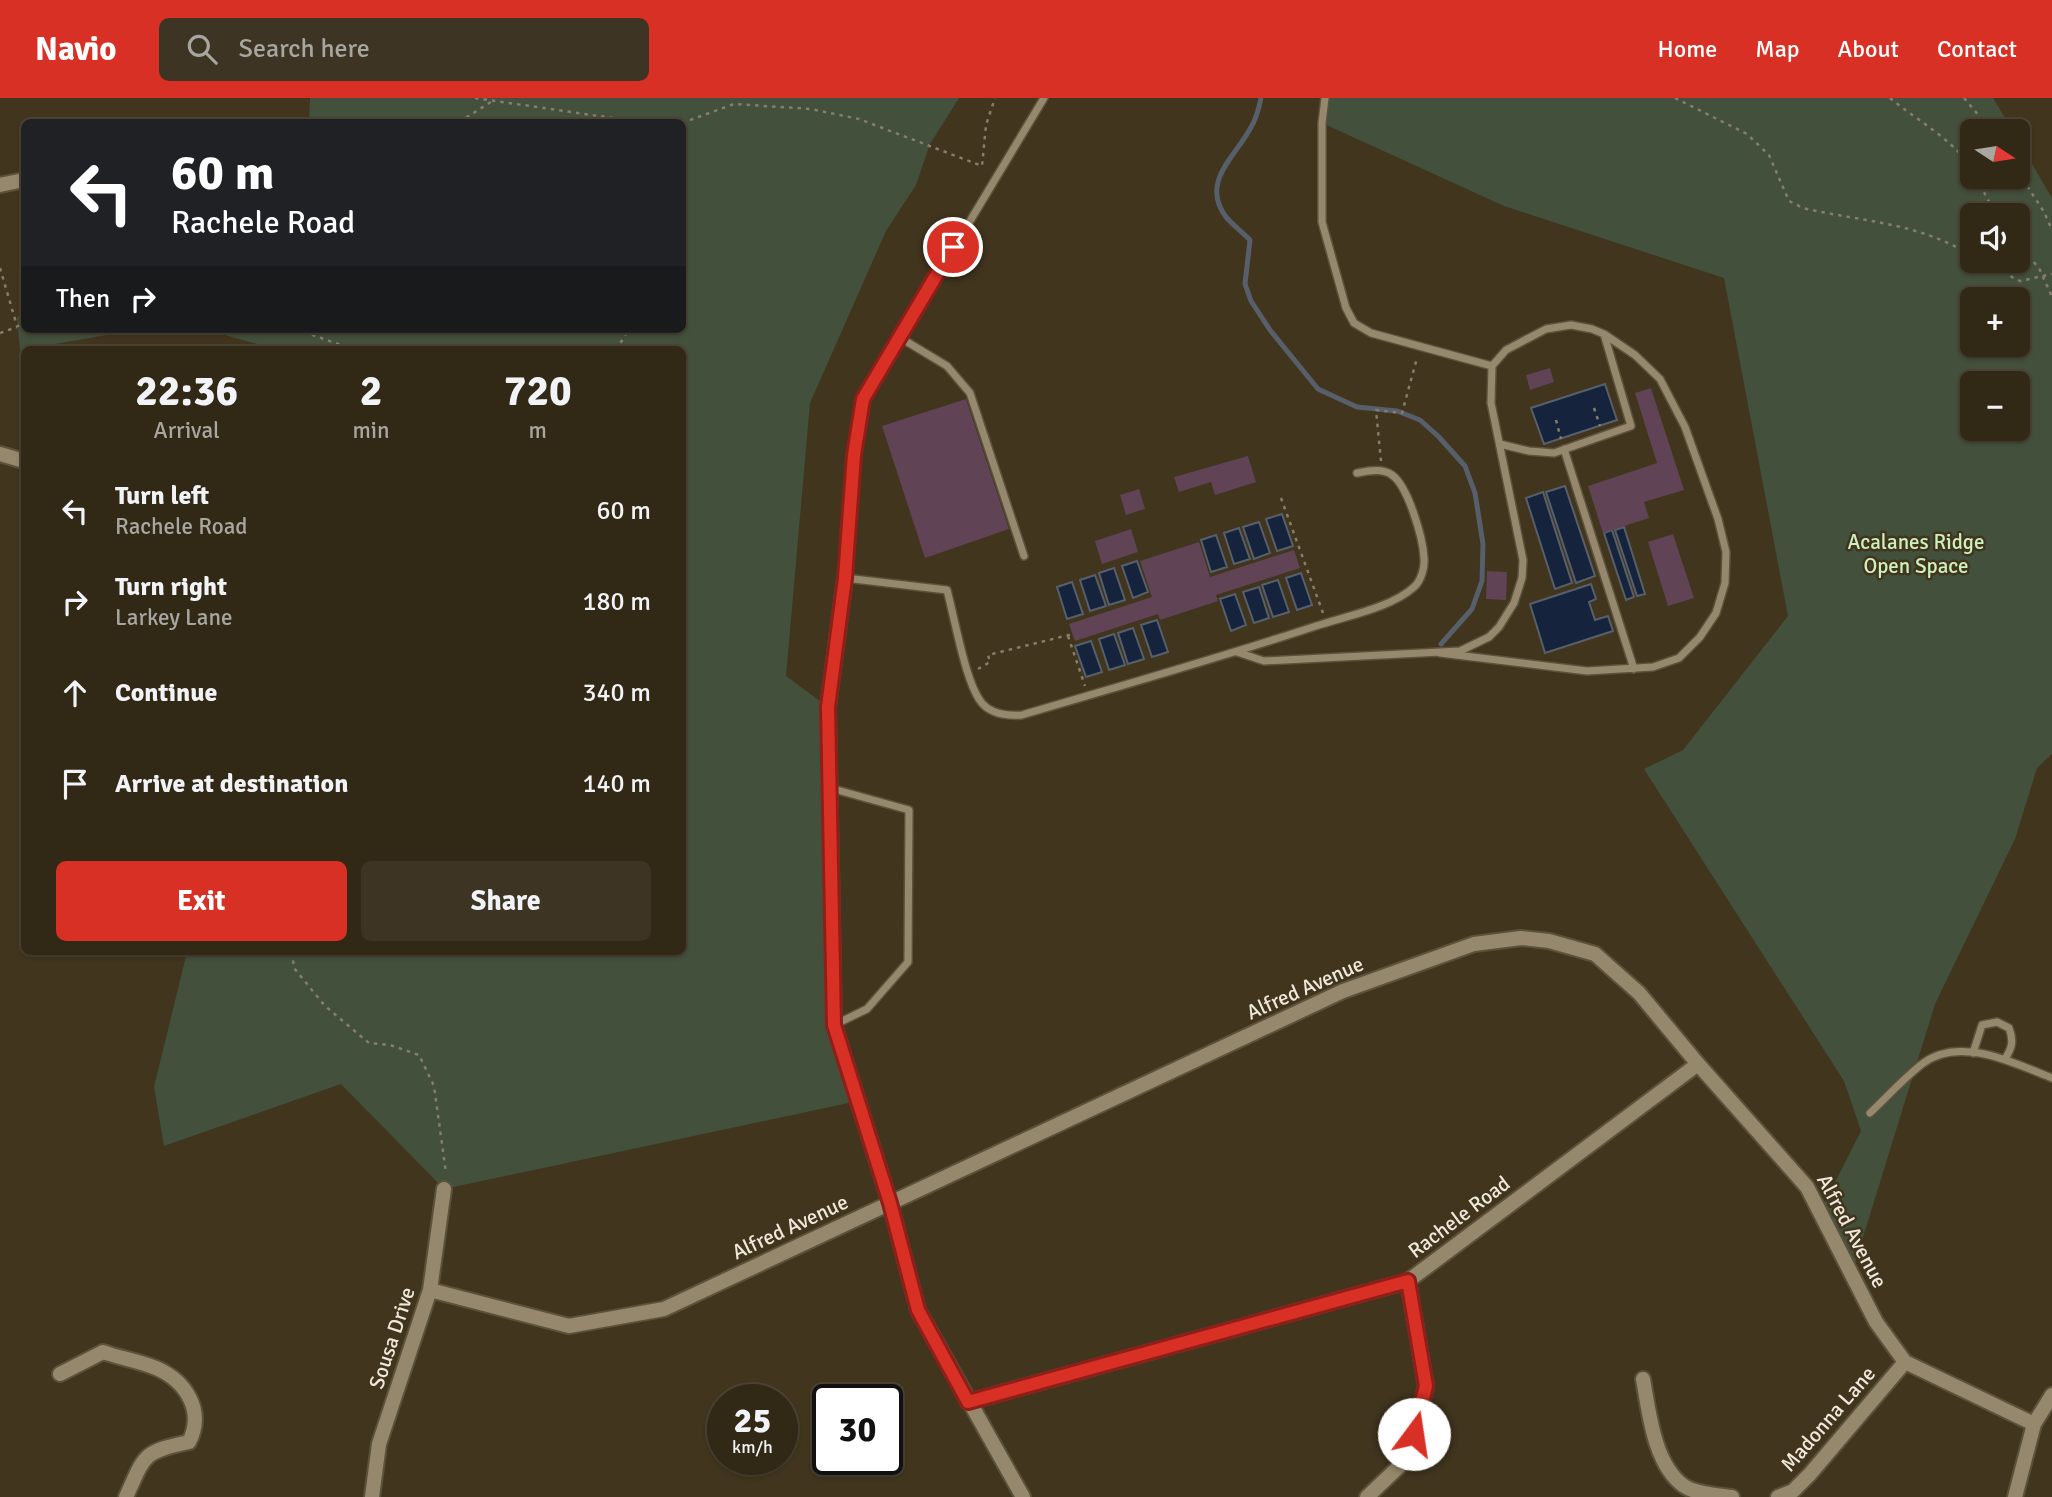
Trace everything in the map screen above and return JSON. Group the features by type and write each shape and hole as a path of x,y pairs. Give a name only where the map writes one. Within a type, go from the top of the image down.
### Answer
{"street":[{"path":"0,186 21,181"},
{"path":"0,454 21,460"},
{"path":"845,578 828,707 834,1025 890,1203 918,1310 1023,1497"},
{"name":"Alfred Avenue","path":"430,1290 569,1326 664,1310 1343,991 1474,944 1521,937 1549,940 1595,954 1639,993 1807,1187 1876,1322 1905,1362 2034,1424"},
{"name":"Rachele Road","path":"968,1402 1408,1281 1698,1064"},
{"name":"Sousa Drive","path":"372,1497 379,1444 430,1290 444,1189"},
{"path":"1367,1497 1408,1458 1426,1386 1408,1281"},
{"path":"60,1374 103,1352 157,1368 182,1388 196,1409 196,1429 189,1442 166,1447 144,1458 126,1497"},
{"name":"Madonna Lane","path":"1778,1497 1793,1491 1801,1483 1905,1362"},
{"path":"1643,1379 1655,1439 1667,1466 1684,1487 1732,1497"},
{"path":"2015,1497 2034,1424 2052,1395"}],"lane":[{"path":"1044,98 863,399 854,455 845,578 947,590 980,701 1006,716 1022,715 1326,623 1394,600 1416,586 1424,558 1408,496 1401,483 1390,473 1372,470 1357,473"},
{"path":"1325,98 1322,123 1322,222 1346,309 1354,323 1362,329 1492,366"},
{"path":"1237,652 1264,661 1440,653 1460,651 1489,637 1499,627 1514,603 1522,578 1523,560 1491,404 1492,366 1506,350 1546,330 1571,325 1604,334 1635,355 1660,379 1685,427 1718,519 1726,552 1725,583 1716,613 1700,637 1679,658 1653,667 1587,671 1440,653"},
{"path":"1500,444 1529,451 1554,453 1631,426 1604,334"},
{"path":"899,337 947,366 970,393 1024,556"},
{"path":"1564,449 1634,669"},
{"path":"829,788 909,810 908,962 867,1009 834,1025"},
{"path":"1973,1053 1982,1025 1997,1022 2009,1028 2013,1038 2012,1048 2005,1059"},
{"path":"1870,1113 1923,1063 1942,1054 1960,1051 2005,1059 2052,1078"}],"path":[{"path":"475,98 621,119"},
{"path":"686,122 734,104 811,109 859,119 982,166 986,125 995,98"},
{"path":"1675,98 1747,134 1769,155 1789,201 1802,208 1924,232 1960,248"},
{"path":"1890,98 1960,155"},
{"path":"1964,98 1982,119"},
{"path":"464,119 495,99"},
{"path":"2029,189 2052,230"},
{"path":"2030,259 2043,277 2052,297"},
{"path":"0,268 17,327"},
{"path":"2004,273 2020,281 2052,274"},
{"path":"0,333 21,326"},
{"path":"307,333 344,346"},
{"path":"1382,472 1376,410 1402,413 1420,345"},
{"path":"1594,408 1603,436"},
{"path":"1556,419 1564,449"},
{"path":"1282,498 1326,623"},
{"path":"970,674 990,662 988,655 1073,634"},
{"path":"1068,636 1088,696"},
{"path":"292,955 294,968 325,1006 369,1043 390,1045 419,1055 434,1086 447,1182 444,1189"}],"green space":[{"path":"310,98 959,98 930,144 916,185 886,231 810,403 786,676 828,707 834,1025 858,1101 444,1189 341,1084 164,1146 154,1087 186,955 686,955 686,346 265,346 218,333 686,333 686,119 309,119"},
{"name":"Acalanes Ridge Open Space","path":"1325,98 1993,98 2006,119 1960,119 1960,189 2030,189 2030,160 2052,198 2052,754 2037,768 2015,839 1935,1004 1852,1273 1820,1212 1861,1131 1844,1081 1644,769 1683,750 1788,616 1724,278 1504,206 1322,123"},
{"path":"21,316 21,333 119,333 43,346 21,346 20,350 17,317"}],"water":[{"path":"1605,384 1617,420 1544,444 1531,408"},
{"path":"1565,486 1595,576 1576,583 1546,492"},
{"path":"1543,492 1572,583 1555,589 1526,498"},
{"path":"1282,514 1293,546 1277,551 1266,519"},
{"path":"1259,522 1270,553 1254,559 1243,527"},
{"path":"1624,527 1645,594 1637,596 1615,530"},
{"path":"1239,528 1250,559 1234,564 1224,533"},
{"path":"1612,530 1634,597 1626,600 1604,533"},
{"path":"1216,535 1227,567 1211,572 1201,540"},
{"path":"1137,561 1148,592 1133,598 1122,566"},
{"path":"1114,568 1125,600 1109,605 1099,573"},
{"path":"1301,573 1312,605 1297,610 1286,578"},
{"path":"1095,575 1106,606 1090,611 1080,580"},
{"path":"1278,580 1289,612 1273,617 1262,585"},
{"path":"1072,582 1083,614 1067,619 1057,587"},
{"path":"1591,584 1596,599 1589,602 1595,620 1608,616 1613,631 1545,653 1530,604"},
{"path":"1259,587 1269,618 1254,623 1243,592"},
{"path":"1235,594 1246,625 1231,631 1220,599"},
{"path":"1157,620 1168,652 1152,657 1141,625"},
{"path":"1133,628 1144,659 1128,664 1118,633"},
{"path":"1114,634 1125,665 1109,670 1099,639"},
{"path":"1091,641 1102,672 1086,677 1075,646"}],"building":[{"path":"1550,368 1554,382 1530,390 1526,375"},
{"path":"1651,388 1684,490 1644,502 1649,518 1603,533 1588,486 1657,463 1635,393"},
{"path":"966,399 1009,529 925,558 882,426"},
{"path":"1248,456 1256,482 1215,495 1211,482 1179,492 1174,477"},
{"path":"1139,489 1145,509 1126,515 1120,495"},
{"path":"1131,529 1138,552 1102,564 1095,541"},
{"path":"1673,534 1694,598 1668,606 1648,542"},
{"path":"1199,542 1210,577 1294,550 1300,568 1216,595 1218,601 1160,620 1158,614 1075,641 1069,624 1152,597 1140,561"},
{"path":"1487,571 1507,572 1506,600 1486,599"}],"waterway":[{"path":"1261,98 1252,125 1223,170 1217,192 1219,204 1226,217 1250,240 1245,284 1251,301 1270,330 1318,389 1357,407 1397,411 1420,420 1465,466 1475,493 1483,544 1482,581 1472,609 1441,644"}],"route":[{"path":"953,247 863,399 854,455 845,578 828,707 834,1025 890,1203 918,1310 968,1402 1408,1281 1426,1386 1414,1434"}]}
